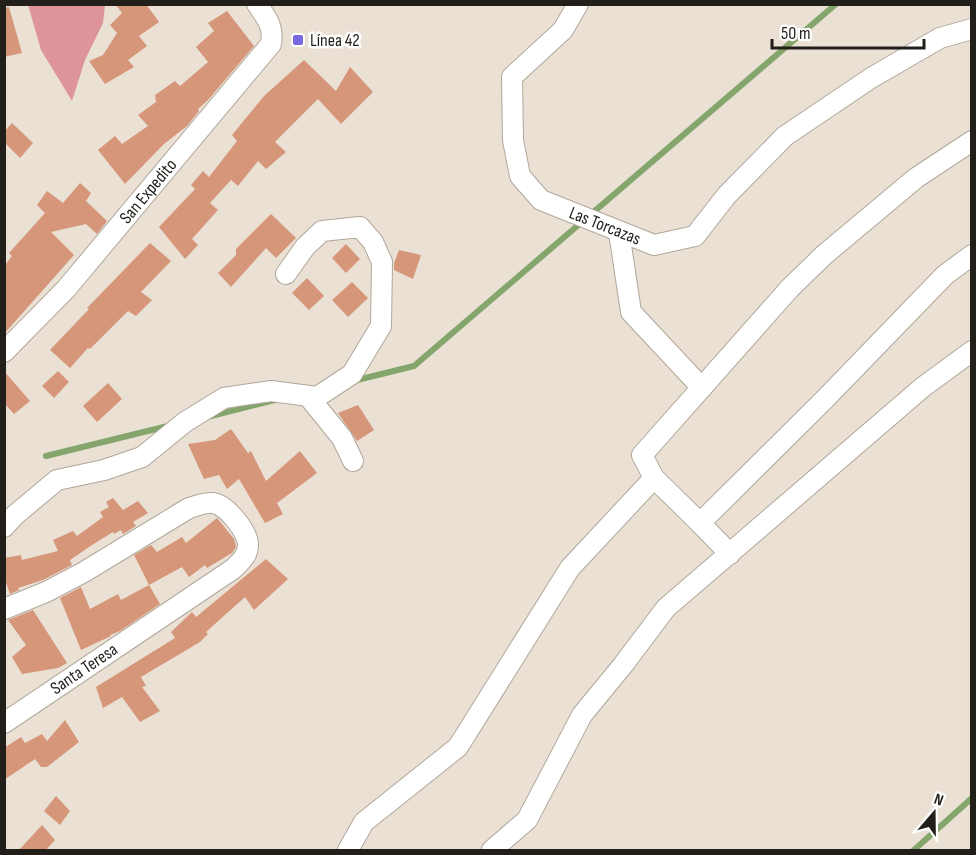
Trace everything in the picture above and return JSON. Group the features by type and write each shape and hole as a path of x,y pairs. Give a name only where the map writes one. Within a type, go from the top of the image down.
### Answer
{"street":[{"name":"San Expedito","path":"4,352 66,289 271,44 273,32 269,21 257,4"},
{"name":"Las Torcazas","path":"578,4 563,30 512,76 513,140 520,176 541,200 654,245 695,236 727,195 785,136 871,78 940,38 972,29"},
{"path":"730,554 654,478 642,455 790,288 824,255 916,178 972,141"},
{"path":"4,527 57,480 104,470 142,457 185,422 224,398 271,391 317,397 352,374 381,326 382,262 373,242 360,227 322,231 305,247 286,274"},
{"path":"619,232 631,312 702,388"},
{"path":"700,523 945,275 972,255"},
{"path":"492,850 527,820 582,715 666,608 923,387 972,351"},
{"path":"308,396 342,438 353,462"},
{"path":"348,850 364,822 458,747 570,568 654,478"},
{"name":"Santa Teresa","path":"4,609 46,592 84,572 189,508 213,503 225,509 247,538 248,547 245,557 233,569 4,723"}],"shaded area":[{"path":"28,5 105,5 103,23 85,60 72,101 41,50"}],"building":[{"path":"115,4 146,4 159,22 139,36 147,46 128,60 134,67 105,84 89,61 103,55 117,33 110,25 122,13"},
{"path":"9,7 22,53 4,57 4,8"},
{"path":"227,11 254,46 198,109 199,111 187,126 164,144 125,184 98,150 115,136 122,144 148,126 138,115 156,102 155,95 175,81 180,86 208,62 196,47 214,31 208,23"},
{"path":"304,60 336,91 350,67 373,92 341,124 318,99 275,142 286,152 266,169 258,161 238,186 231,180 210,203 218,210 192,239 198,245 185,259 159,227 195,189 191,185 203,171 209,177 237,141 232,135 264,96"},
{"path":"12,123 33,143 20,158 4,142 4,132"},
{"path":"80,183 91,193 86,201 107,221 97,234 86,224 51,232 74,255 4,334 5,265 12,256 9,253 45,213 37,205 47,191 63,203"},
{"path":"271,214 296,238 276,258 266,248 231,287 218,273 236,255 236,249"},
{"path":"150,243 171,261 141,292 152,300 136,316 128,311 70,368 50,350"},
{"path":"346,244 360,259 346,273 332,258"},
{"path":"399,250 421,255 413,279 394,270"},
{"path":"307,278 324,296 309,310 292,293"},
{"path":"352,282 368,298 348,317 332,300"},
{"path":"4,371 30,401 14,414 4,403"},
{"path":"58,371 69,382 54,398 42,386"},
{"path":"108,383 122,399 97,422 83,406"},
{"path":"358,405 374,430 357,441 338,413"},
{"path":"231,429 248,453 251,451 266,481 300,451 317,473 277,503 283,514 265,523 239,479 227,489 219,475 204,479 188,444 215,440"},
{"path":"113,498 123,510 138,501 148,513 133,522 136,526 123,534 121,530 114,534 113,532 70,560 72,565 43,580 18,588 19,590 10,594 4,577 4,558 21,555 22,560 58,551 53,540 73,531 77,536 103,517 100,512 109,507 106,502"},
{"path":"217,518 234,539 236,547 232,553 207,568 205,565 189,577 182,567 149,585 134,555 151,545 157,552 182,537 186,543"},
{"path":"266,559 288,579 254,610 245,597 206,632 208,634 200,642 141,677 146,686 142,687 160,711 140,722 122,697 103,708 96,687 175,638 171,632 192,612 196,617"},
{"path":"149,585 160,604 120,631 81,650 60,598 81,587 90,609 118,594 121,600"},
{"path":"33,610 67,663 58,668 22,674 12,657 26,645 8,620"},
{"path":"65,720 79,742 47,767 41,767 35,759 4,780 4,748 21,737 25,743 42,734 47,741"},
{"path":"56,796 70,811 60,825 44,811"},
{"path":"42,825 55,840 46,850 19,850"}],"waterway":[{"path":"353,381 414,366 836,4"},
{"path":"207,417 279,399"},
{"path":"46,456 168,426"},
{"path":"914,850 972,798"}],"place":[{"name":"Línea 42","path":"298,40"}]}
